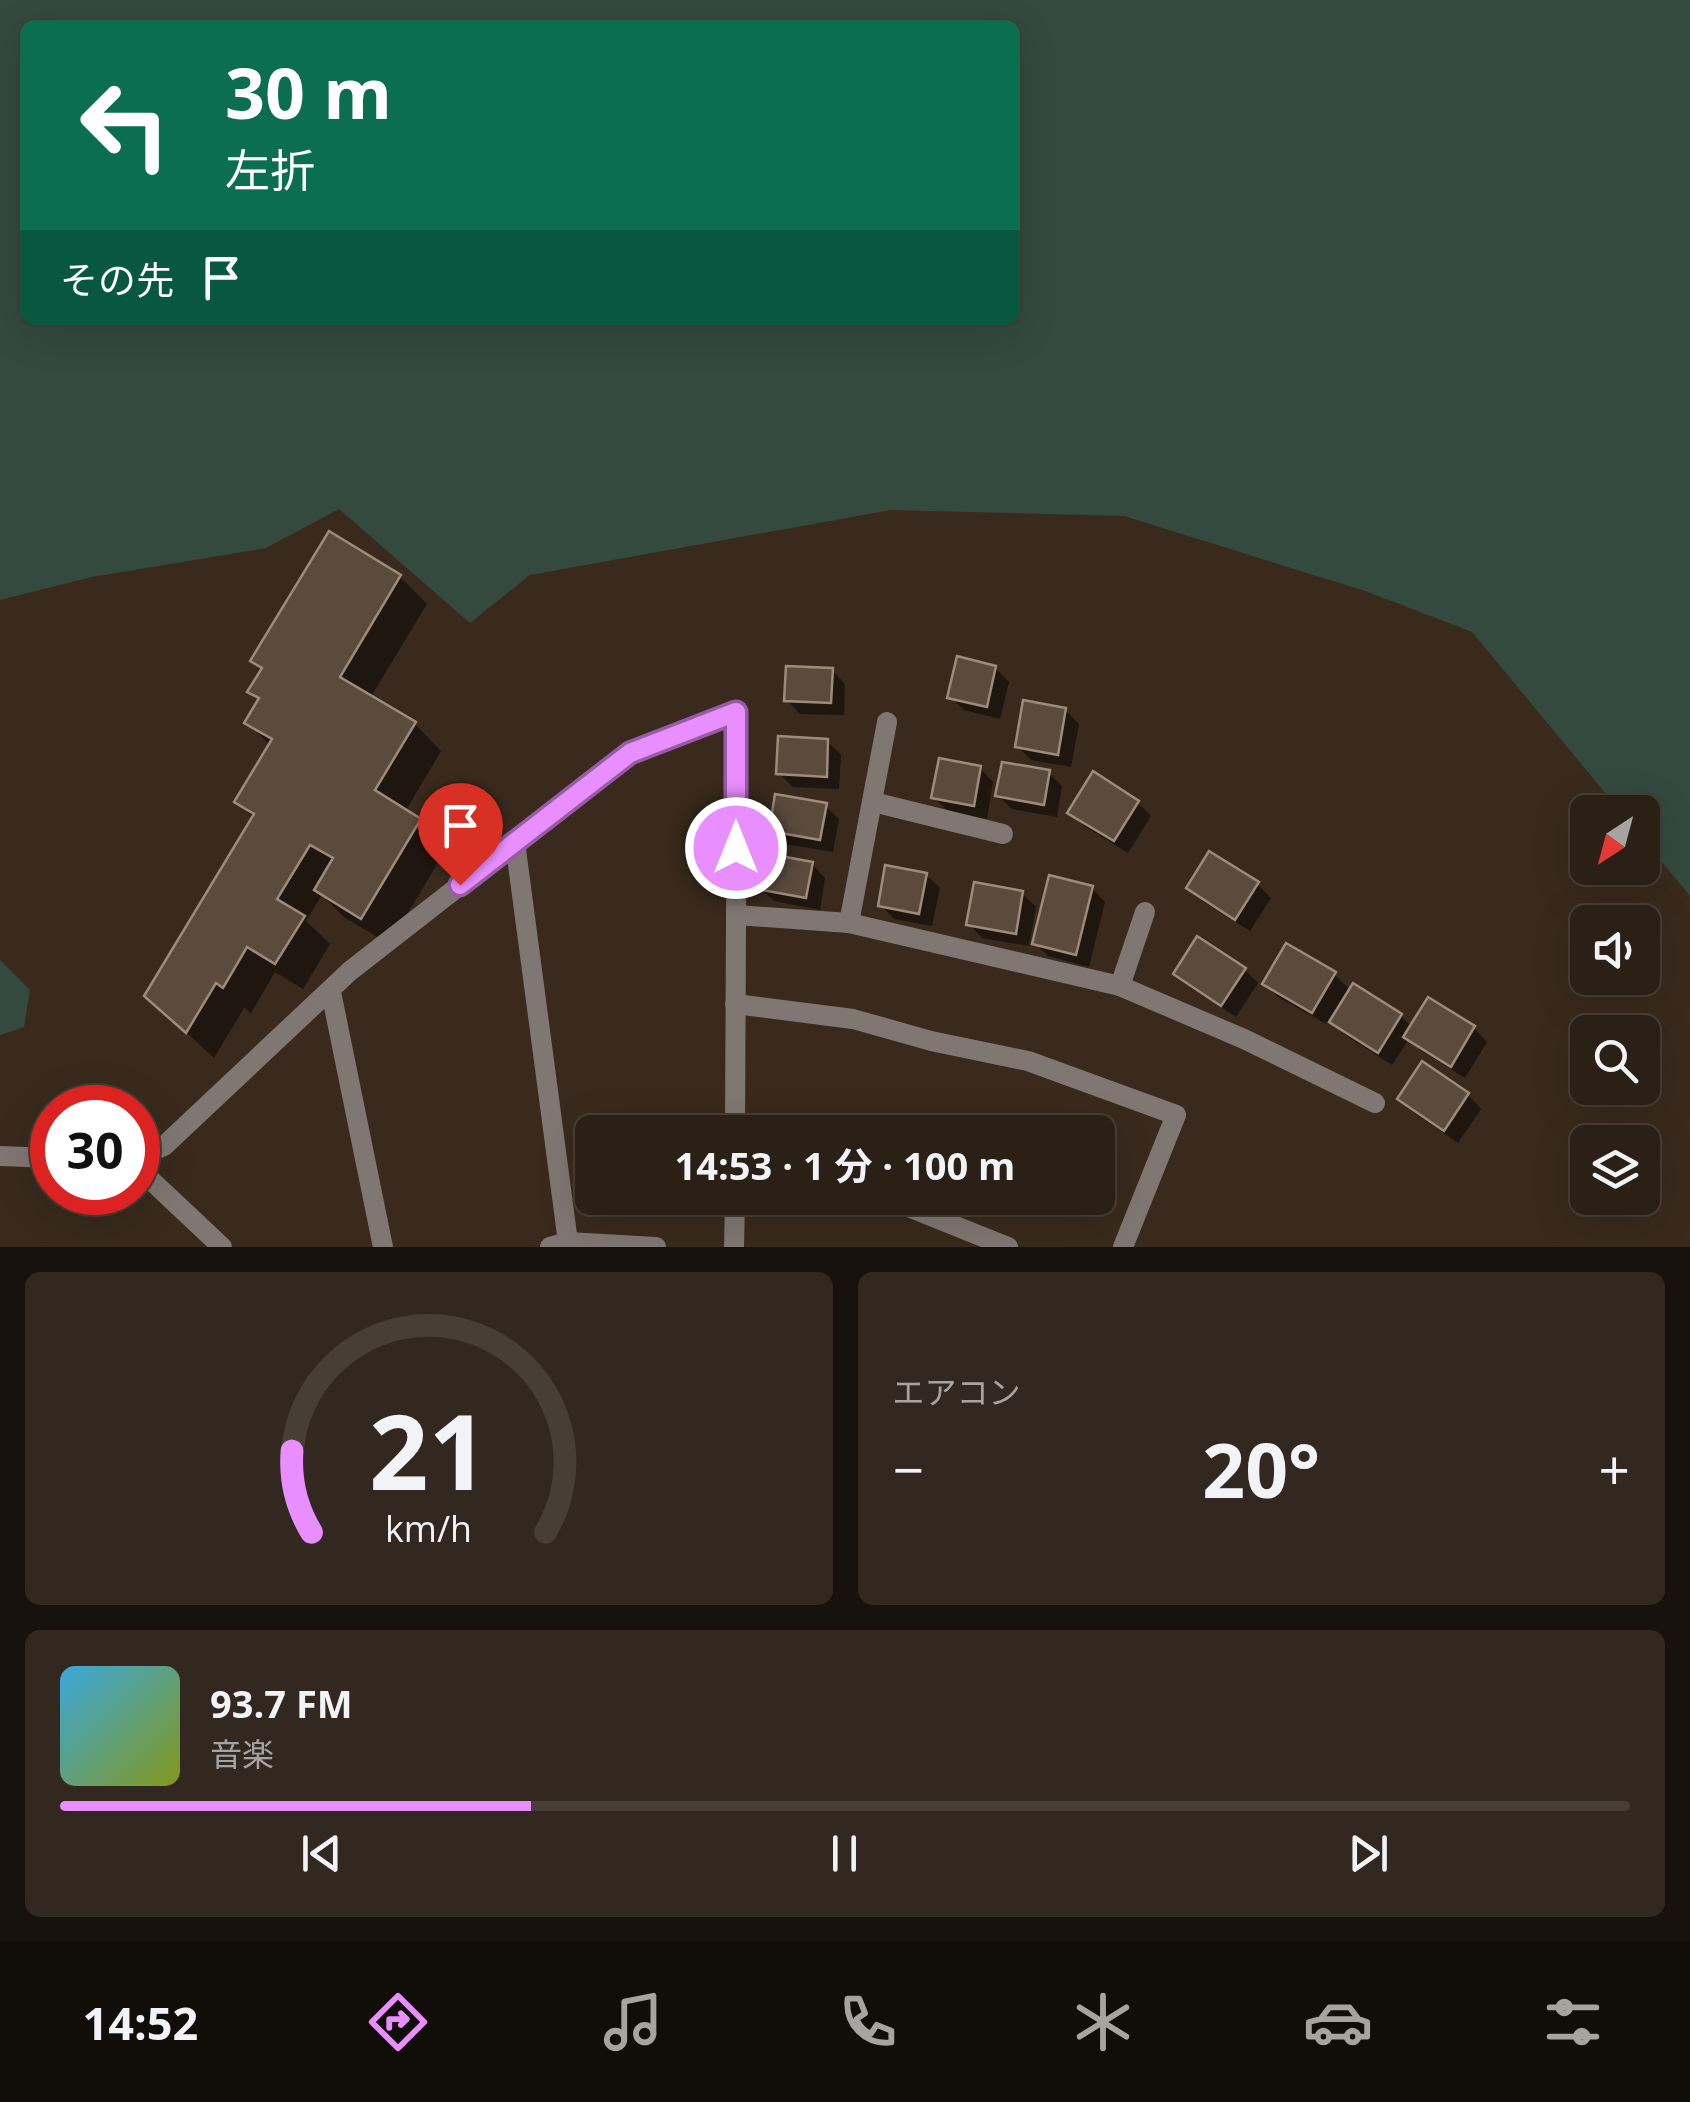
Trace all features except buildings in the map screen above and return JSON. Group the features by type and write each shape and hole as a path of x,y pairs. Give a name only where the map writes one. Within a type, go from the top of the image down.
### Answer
{"street":[{"path":"160,1148 331,992 350,970 630,753 736,712 735,1115"},
{"path":"849,923 888,722"},
{"path":"872,802 1003,834"},
{"path":"515,842 559,1245 656,1247"},
{"path":"1120,986 1144,912"},
{"path":"736,916 849,923 1120,986 1244,1039 1376,1104"},
{"path":"331,992 383,1247"},
{"path":"735,1004 853,1020 1028,1061 1176,1115 1124,1247"},
{"path":"0,1156 30,1157"},
{"path":"160,1189 222,1247"},
{"path":"734,1215 734,1247"},
{"path":"928,1215 1008,1247"}],"green space":[{"path":"0,0 1690,0 1690,896 1660,860 1660,795 1607,795 1472,632 1368,592 1124,516 891,510 530,575 470,623 339,509 266,548 92,577 0,600"},
{"path":"0,960 30,990 24,1027 0,1035"}],"route":[{"path":"460,885 630,753 736,712 736,848"}]}
